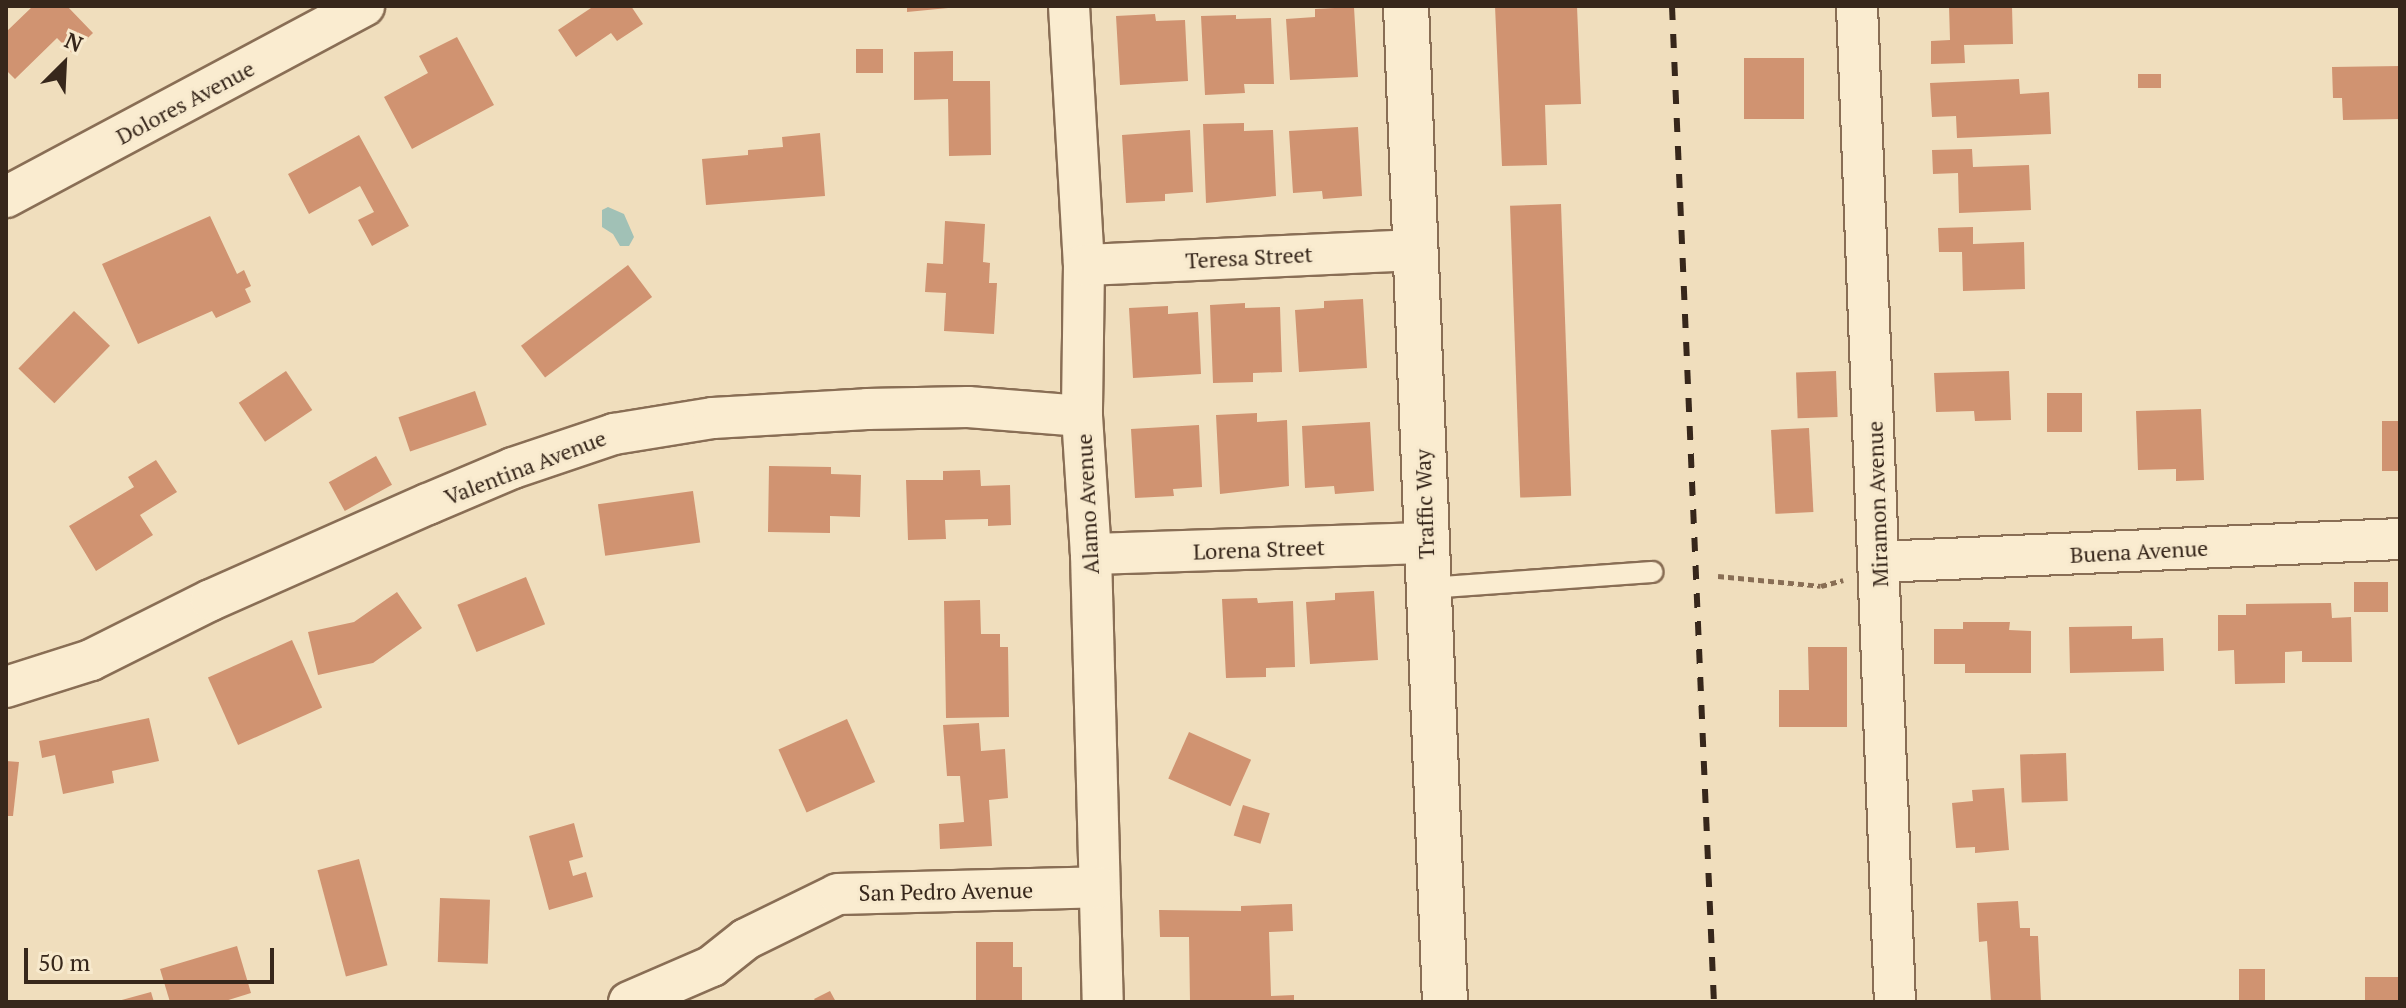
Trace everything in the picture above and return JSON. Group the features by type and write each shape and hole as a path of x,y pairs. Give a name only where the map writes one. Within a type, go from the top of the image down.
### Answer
{"street":[{"name":"Dolores Avenue","path":"6,197 364,6"},
{"name":"Alamo Avenue","path":"1069,6 1084,265 1082,416 1091,554 1103,1002"},
{"name":"Traffic Way","path":"1406,6 1413,250 1445,1002"},
{"name":"Miramon Avenue","path":"1857,6 1895,1002"},
{"name":"Teresa Street","path":"1084,265 1413,250"},
{"name":"Valentina Avenue","path":"6,687 91,660 211,600 428,504 513,468 614,434 713,418 867,409 968,407 1082,416"},
{"name":"Buena Avenue","path":"1879,569 2400,539"},
{"name":"Lorena Street","path":"1091,554 1426,543"},
{"name":"San Pedro Avenue","path":"629,1002 712,966 746,939 838,894 1098,887"}],"lane":[{"path":"1428,588 1652,572"}],"path":[{"path":"1718,576 1821,586 1879,569"}],"water":[{"path":"608,207 624,214 634,237 629,246 620,246 613,234 602,227 602,210"}],"building":[{"path":"33,6 67,6 93,33 72,53 57,38 15,79 6,70 6,32"},
{"path":"594,6 631,6 643,24 617,41 611,33 576,57 558,30"},
{"path":"907,6 948,6 948,8 907,12"},
{"path":"1495,6 1577,6 1581,104 1545,105 1547,165 1502,166"},
{"path":"1949,6 2012,6 2013,44 1964,45 1965,63 1931,64 1931,41 1950,40"},
{"path":"1354,7 1358,77 1290,80 1286,19 1315,17 1315,9"},
{"path":"1155,14 1156,21 1185,20 1188,81 1120,85 1116,16"},
{"path":"1236,15 1236,19 1271,18 1274,84 1244,84 1245,93 1205,95 1201,16"},
{"path":"457,37 494,105 412,149 384,97 428,73 419,56"},
{"path":"856,49 883,49 883,73 856,73"},
{"path":"953,51 953,81 990,81 991,155 949,156 948,99 914,100 914,52"},
{"path":"1744,58 1804,58 1804,119 1744,119"},
{"path":"2400,66 2400,119 2343,120 2342,98 2333,98 2332,67"},
{"path":"2138,74 2161,74 2161,88 2138,88"},
{"path":"2019,79 2020,94 2049,92 2051,134 1957,138 1956,116 1932,117 1930,83"},
{"path":"1244,123 1244,131 1273,130 1276,196 1206,203 1203,124"},
{"path":"1358,127 1362,196 1323,199 1322,191 1293,193 1289,131"},
{"path":"1190,130 1193,192 1165,194 1165,201 1126,203 1122,135"},
{"path":"820,133 825,196 706,205 702,159 748,155 748,150 783,147 782,137"},
{"path":"359,135 409,226 372,246 358,220 374,212 360,186 309,214 288,174"},
{"path":"1972,149 1973,167 2029,165 2031,210 1959,213 1958,173 1933,174 1932,150"},
{"path":"1561,204 1571,496 1520,498 1510,206"},
{"path":"210,216 237,274 244,270 251,286 245,289 251,302 216,318 212,311 138,344 102,264"},
{"path":"945,221 985,224 983,262 990,263 989,283 997,283 994,334 944,331 946,293 925,292 927,263 943,264"},
{"path":"1973,227 1973,244 2024,242 2025,289 1963,291 1962,252 1939,252 1938,228"},
{"path":"628,265 652,297 545,378 521,346"},
{"path":"1363,299 1367,368 1299,372 1295,310 1324,308 1324,301"},
{"path":"1245,303 1245,308 1280,307 1282,372 1253,373 1253,382 1213,383 1210,305"},
{"path":"1168,306 1168,314 1198,312 1201,374 1133,378 1129,308"},
{"path":"74,311 110,346 54,403 18,369"},
{"path":"286,371 312,410 265,442 239,403"},
{"path":"1836,371 1838,417 1798,418 1796,372"},
{"path":"2009,371 2011,420 1975,421 1974,411 1936,412 1934,373"},
{"path":"475,391 487,425 410,451 398,417"},
{"path":"2047,393 2082,393 2082,432 2047,432"},
{"path":"2201,409 2204,480 2176,481 2176,469 2138,470 2136,411"},
{"path":"1257,413 1257,422 1287,420 1289,486 1220,494 1216,415"},
{"path":"2382,421 2400,421 2400,471 2382,471"},
{"path":"1370,422 1374,491 1335,494 1334,486 1305,488 1302,426"},
{"path":"1199,425 1202,487 1173,489 1174,496 1135,498 1131,429"},
{"path":"1809,428 1813,512 1775,514 1771,430"},
{"path":"376,456 392,485 345,511 329,482"},
{"path":"156,460 177,492 140,515 153,535 96,571 69,526 134,487 128,477"},
{"path":"769,466 831,467 831,474 861,475 860,517 830,516 830,533 768,532"},
{"path":"980,470 981,486 1010,485 1011,525 988,526 988,519 945,520 946,539 908,540 906,480 943,480 943,471"},
{"path":"693,491 700,542 605,556 598,504"},
{"path":"526,577 545,624 476,652 457,605"},
{"path":"2354,582 2388,582 2388,612 2354,612"},
{"path":"1374,591 1378,660 1310,664 1306,602 1335,600 1335,593"},
{"path":"397,592 422,628 373,663 318,675 308,632 354,622"},
{"path":"1257,598 1258,603 1293,601 1295,667 1266,668 1266,677 1226,678 1222,599"},
{"path":"980,600 981,634 1000,634 1000,647 1008,647 1009,717 946,718 944,601"},
{"path":"2331,603 2332,618 2351,617 2352,662 2302,662 2302,651 2285,652 2285,683 2235,684 2234,650 2218,651 2218,615 2246,615 2246,604"},
{"path":"1963,622 2010,622 2009,630 2031,631 2031,673 1965,673 1965,664 1934,664 1934,629 1963,629"},
{"path":"2132,626 2132,639 2163,638 2164,671 2070,673 2069,627"},
{"path":"292,640 322,708 238,745 208,677"},
{"path":"1808,647 1847,647 1847,727 1779,727 1779,690 1809,690"},
{"path":"149,718 159,761 112,771 114,783 63,794 55,755 42,758 39,741"},
{"path":"847,719 875,782 807,813 778,750"},
{"path":"979,723 981,751 1005,749 1008,798 989,800 992,846 940,849 939,824 964,822 960,776 947,776 943,725"},
{"path":"1189,732 1251,760 1230,806 1168,779"},
{"path":"2066,753 2068,801 2022,803 2020,755"},
{"path":"6,761 19,762 13,816 6,816"},
{"path":"2004,788 2009,850 1975,853 1975,847 1956,848 1952,803 1973,801 1972,790"},
{"path":"1243,805 1270,813 1260,844 1234,836"},
{"path":"574,823 583,857 569,861 573,876 586,872 593,897 549,910 529,836"},
{"path":"359,859 387,965 346,976 317,870"},
{"path":"440,898 490,900 488,964 438,962"},
{"path":"2018,901 2020,928 2030,928 2030,936 2038,936 2041,1002 1991,1002 1987,941 1979,942 1977,903"},
{"path":"1292,904 1293,931 1269,932 1271,996 1294,995 1294,1002 1190,1002 1189,937 1160,937 1159,910 1241,911 1241,906"},
{"path":"976,942 1013,942 1013,967 1022,967 1022,1002 976,1002"},
{"path":"237,946 251,993 222,1002 170,1002 160,969"},
{"path":"2239,969 2265,969 2265,1000 2239,1000"},
{"path":"2365,977 2400,977 2400,1002 2365,1002"},
{"path":"830,991 836,1002 816,1002 814,999"},
{"path":"151,992 154,1002 118,1001"}],"railway":[{"path":"1672,6 1714,1002"}]}
